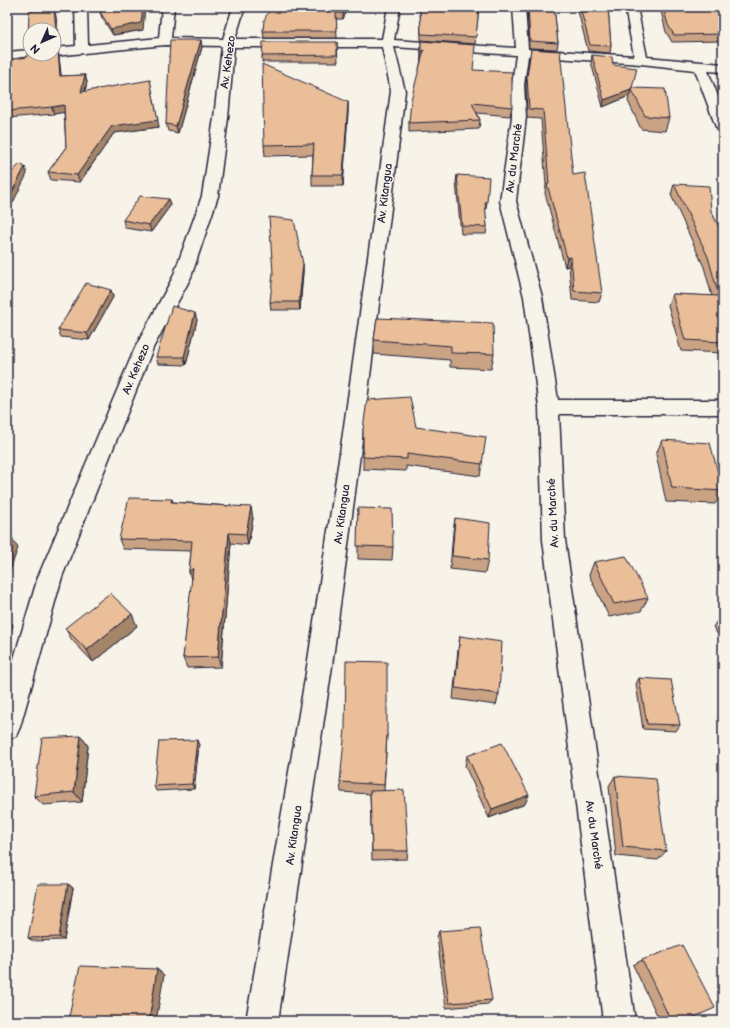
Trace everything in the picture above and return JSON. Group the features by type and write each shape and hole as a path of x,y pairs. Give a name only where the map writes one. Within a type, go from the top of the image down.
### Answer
{"street":[{"path":"81,7 82,49"},
{"path":"165,41 168,7"},
{"name":"Av. Kehezo","path":"7,727 50,577 144,348 182,277 210,196 221,118 228,43 239,7"},
{"name":"Av. Kitangua","path":"262,1021 288,873 362,374 398,91 387,43 394,7"},
{"name":"Av. du Marché","path":"519,7 522,53 518,85 519,117 508,201 533,297 549,408 554,540 619,1021"},
{"path":"631,7 641,60"},
{"path":"62,51 165,41 228,43 387,43 641,60 700,67 723,68"},
{"path":"7,56 22,55"},
{"path":"700,67 723,127"},
{"path":"549,408 723,407"}],"building":[{"path":"101,7 143,7 141,23 111,29 100,12"},
{"path":"271,7 345,7 343,13 336,13 337,31 263,31 264,20"},
{"path":"420,7 479,7 476,37 421,34"},
{"path":"528,7 554,7 558,43 530,41"},
{"path":"580,7 608,7 611,46 590,45"},
{"path":"663,7 723,7 723,34 674,35 668,25"},
{"path":"54,9 55,22 29,22 29,11"},
{"path":"170,40 201,40 176,126 166,124"},
{"path":"421,41 475,45 473,70 512,72 512,107 472,103 480,120 409,123 411,100 424,50 421,52"},
{"path":"263,42 337,42 337,55 262,56"},
{"path":"531,49 560,51 573,175 585,173 602,293 574,291 571,257 567,258 547,184 549,184 543,110 529,109 527,77"},
{"path":"592,55 612,57 613,65 637,68 631,90 604,100"},
{"path":"22,58 22,62 59,62 60,76 85,75 81,92 150,80 158,120 112,126 77,175 48,172 66,147 64,105 7,111 7,60"},
{"path":"262,64 348,102 343,175 312,175 314,144 264,145"},
{"path":"631,88 665,89 669,118 645,116"},
{"path":"20,164 25,167 7,202 7,177"},
{"path":"457,175 489,177 487,202 485,202 487,227 462,226"},
{"path":"674,184 709,186 711,211 723,235 723,342 685,340 672,294 719,296 708,257"},
{"path":"140,196 169,199 149,225 123,220"},
{"path":"269,217 294,220 303,264 299,302 270,302 273,273"},
{"path":"86,283 111,290 87,333 58,330"},
{"path":"172,306 195,313 184,357 156,357"},
{"path":"377,318 493,323 494,354 451,353 451,346 374,340"},
{"path":"410,397 416,427 486,437 482,464 407,454 407,459 363,457 363,429 367,400"},
{"path":"662,440 710,443 723,491 672,488"},
{"path":"129,498 172,499 171,502 228,506 231,504 231,506 251,507 246,534 229,533 218,657 183,658 193,568 189,572 192,541 119,539"},
{"path":"358,508 392,509 393,547 357,546"},
{"path":"455,518 490,523 488,560 452,556"},
{"path":"7,536 11,536 7,547"},
{"path":"626,556 648,598 614,604 594,562"},
{"path":"110,593 132,614 87,650 65,628"},
{"path":"460,636 502,642 499,694 455,688"},
{"path":"346,661 387,662 387,734 384,785 340,782 345,729"},
{"path":"639,678 671,680 680,725 647,724"},
{"path":"81,736 74,792 34,796 42,738"},
{"path":"197,740 192,784 154,786 159,741"},
{"path":"502,743 529,795 492,809 467,756"},
{"path":"615,776 656,779 666,851 623,847"},
{"path":"404,790 408,851 372,851 370,791"},
{"path":"38,884 68,884 59,937 28,938"},
{"path":"480,928 492,1000 449,1003 439,931"},
{"path":"682,945 715,1008 685,1021 671,1021 642,960"},
{"path":"80,966 157,969 149,1021 68,1021"}]}
